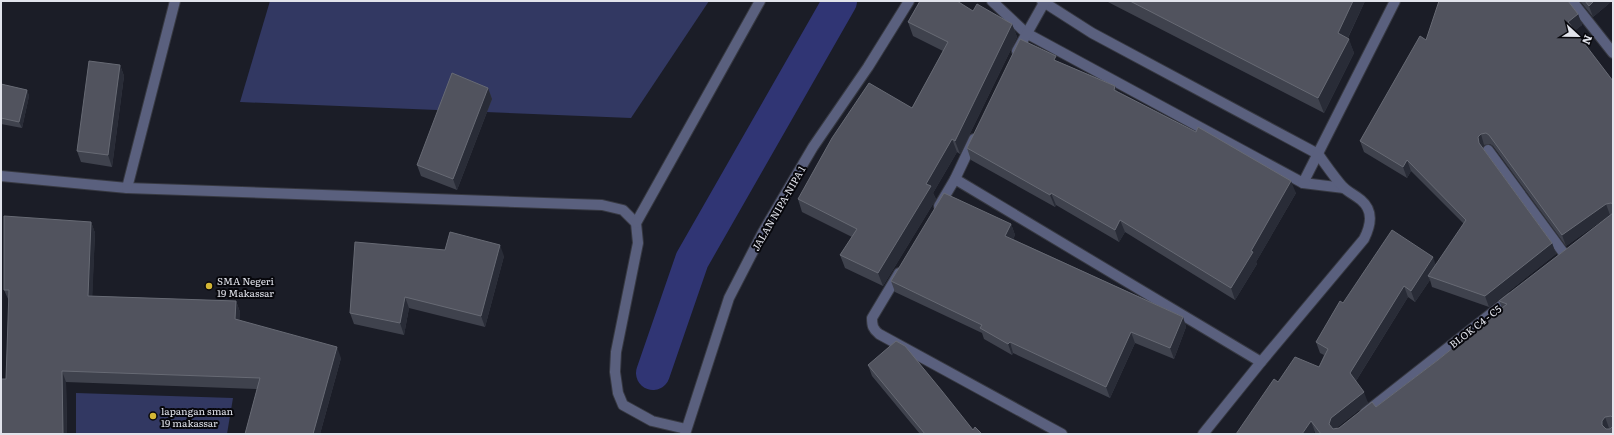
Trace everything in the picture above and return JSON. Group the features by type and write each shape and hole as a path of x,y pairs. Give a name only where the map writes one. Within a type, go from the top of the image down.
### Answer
{"street":[{"path":"127,188 175,1"},
{"path":"686,432 652,421 623,405 618,393 615,372 616,352 638,243 636,223 760,1"},
{"name":"JALAN NIPA-NIPA 1","path":"686,432 729,298 763,232 814,147 868,67 909,1"},
{"path":"992,1 1026,33 1303,183 1344,188"},
{"path":"1303,183 1395,1"},
{"path":"1572,1 1613,53"},
{"path":"1012,61 1044,2 1092,32 1318,154 1344,188 1362,200 1369,208 1371,219 1369,229 1364,239 1261,362 1204,434"},
{"path":"932,218 955,179 978,130"},
{"path":"1488,150 1565,255"},
{"path":"1,176 127,188 602,205 623,210 636,223"},
{"path":"955,179 1261,362"},
{"path":"905,264 872,318 873,328 879,334 1062,434"},
{"name":"BLOK C4 - C5","path":"1357,420 1516,294"}],"shaded area":[{"path":"270,1 709,1 631,118 240,102"},
{"name":"lapangan sman 19 makassar","path":"76,393 233,398 227,434 76,434"}],"building":[{"path":"920,1 957,1 973,11 977,4 1012,24 955,141 952,139 926,184 931,186 878,273 840,255 857,229 798,199 832,138 869,83 912,108 948,42 908,22"},
{"path":"1130,1 1353,1 1338,33 1349,39 1318,98"},
{"path":"1439,1 1568,1 1578,14 1568,22 1613,81 1613,204 1606,204 1562,235 1489,135 1486,133 1481,134 1478,137 1479,143 1552,243 1485,296 1428,276 1466,220 1407,160 1403,167 1360,141 1420,36 1426,40"},
{"path":"1585,1 1594,1 1589,6"},
{"path":"1020,39 1056,56 1054,60 1115,86 1114,90 1196,132 1198,127 1291,181 1251,251 1253,252 1231,288 1120,220 1115,230 1051,193 1050,195 967,148"},
{"path":"89,61 120,65 108,155 77,151"},
{"path":"452,73 488,88 453,179 417,165"},
{"path":"1,84 27,90 19,122 1,118"},
{"path":"944,193 1011,224 1005,236 1183,317 1170,348 1131,332 1106,387 1010,342 1008,344 980,328 982,325 891,281"},
{"path":"1613,213 1613,418 1611,416 1605,417 1602,421 1602,425 1606,429 1610,429 1613,426 1613,434 1321,434 1311,421 1302,434 1236,434 1274,379 1278,382 1295,357 1319,367 1328,349 1316,342 1340,301 1343,303 1392,230 1433,257 1411,291 1404,286 1350,373 1364,392 1331,418 1329,424 1333,429 1339,428 1372,402 1376,407 1438,360 1507,304 1499,301"},
{"path":"4,216 91,222 88,296 236,301 235,319 337,347 313,434 245,434 260,378 62,371 63,434 1,434 1,379 6,379 9,290 4,290"},
{"path":"450,232 500,245 481,316 405,297 400,323 350,313 355,242 445,250"},
{"path":"896,341 905,346 973,430 975,427 982,434 925,434 868,365"}],"waterway":[{"path":"653,373 692,260 840,1"}],"place":[{"name":"SMA Negeri 19 Makassar","path":"209,286"},
{"name":"lapangan sman 19 makassar","path":"153,416"}]}
